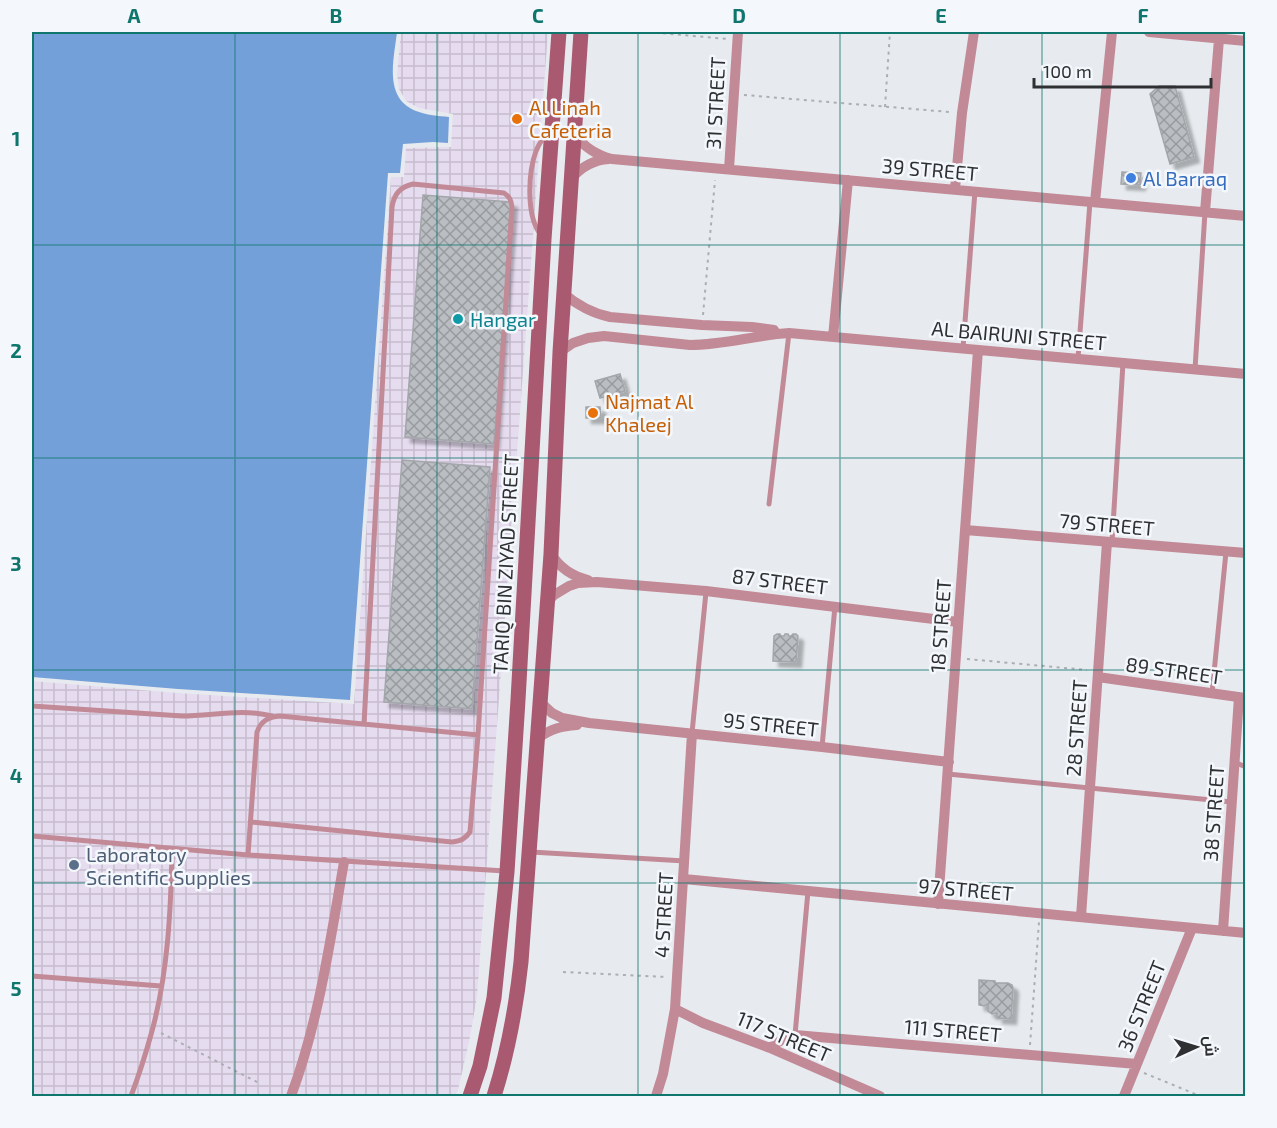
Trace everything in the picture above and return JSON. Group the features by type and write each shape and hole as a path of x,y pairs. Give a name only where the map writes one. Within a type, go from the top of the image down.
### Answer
{"main road":[{"name":"TARIQ BIN ZIYAD STREET","path":"471,1096 483,1055 494,998 507,872 519,700 544,239 559,32"},
{"path":"496,1089 513,1024 518,993 530,852 581,32"},
{"path":"519,700 540,702"}],"street":[{"path":"955,189 962,113 974,32"},
{"path":"1093,202 1112,32"},
{"path":"1149,32 1219,39 1242,38"},
{"name":"31 STREET","path":"729,169 737,34"},
{"path":"1205,212 1219,39"},
{"name":"39 STREET","path":"574,134 587,148 612,159 1245,216"},
{"name":"39 STREET","path":"570,180 577,172 593,162 612,159"},
{"path":"833,337 848,180"},
{"name":"AL BAIRUNI STREET","path":"563,293 584,309 610,317 752,327 789,333 1245,374"},
{"name":"AL BAIRUNI STREET","path":"560,352 588,338 604,336 690,345 717,344 769,334 789,333"},
{"name":"18 STREET","path":"938,904 978,350"},
{"name":"79 STREET","path":"965,530 1245,553"},
{"name":"28 STREET","path":"1081,918 1109,542"},
{"name":"87 STREET","path":"550,554 569,574 597,582 706,591 958,622"},
{"name":"87 STREET","path":"547,602 569,586 597,582"},
{"name":"89 STREET","path":"1098,674 1242,698"},
{"name":"38 STREET","path":"1223,931 1234,762 1242,698"},
{"name":"95 STREET","path":"540,702 556,716 568,720 948,762"},
{"name":"95 STREET","path":"538,738 559,727 589,723"},
{"name":"4 STREET","path":"656,1096 663,1074 678,978 692,733"},
{"path":"291,1096 311,1035 344,862"},
{"name":"97 STREET","path":"684,879 1245,933"},
{"name":"36 STREET","path":"1124,1096 1192,928"},
{"name":"117 STREET","path":"675,1008 703,1023 770,1048 880,1096"},
{"path":"770,1048 777,1041 795,1035"},
{"name":"111 STREET","path":"795,1035 1029,1055 1136,1067"},
{"path":"496,1089 505,1096"}],"lane":[{"path":"251,822 459,841 466,838 470,832 512,207 512,201 504,193 412,184 404,186 393,198 364,724"},
{"path":"963,348 975,191"},
{"path":"1078,359 1093,202"},
{"path":"1195,369 1205,212"},
{"path":"770,504 789,333"},
{"path":"1109,542 1123,363"},
{"path":"1212,693 1226,552"},
{"path":"692,733 706,591"},
{"path":"822,747 836,606"},
{"path":"32,706 182,716 207,716 246,711 273,716 478,735"},
{"path":"248,855 257,732 263,722 273,716"},
{"path":"1234,762 1245,767"},
{"path":"948,774 1232,802"},
{"path":"32,836 248,855 507,872"},
{"path":"131,1096 153,1029 161,986 172,895 172,849"},
{"path":"530,852 685,861"},
{"path":"795,1035 808,891"},
{"path":"32,976 161,986"}],"path":[{"path":"648,32 737,34"},
{"path":"885,107 890,32"},
{"path":"734,94 962,113"},
{"path":"702,325 716,168"},
{"path":"956,658 1098,674"},
{"path":"1029,1055 1039,914"},
{"path":"563,972 678,978"},
{"path":"153,1029 261,1084"},
{"path":"1136,1067 1200,1096"}],"shaded area":[{"path":"401,32 548,32 477,997 458,1090 455,1096 32,1096 32,681 354,704 391,177 404,177 406,148 451,147 453,114 419,108 406,101 399,89 397,74"}],"water":[{"path":"32,32 397,32 393,77 399,97 416,111 449,117 448,143 403,144 400,173 388,173 350,700 32,677"}],"building":[{"path":"1159,86 1175,86 1194,157 1170,164 1150,94"},
{"name":"Al Barraq","path":"1122,172 1141,173 1140,185 1121,184"},
{"name":"Hangar","path":"423,195 512,202 494,444 405,437"},
{"path":"620,374 625,391 600,398 595,381"},
{"name":"Najmat Al Khaleej","path":"586,407 600,407 601,418 586,418"},
{"path":"402,460 490,467 472,709 384,702"},
{"path":"777,634 791,636 796,634 798,636 796,662 773,661 774,636"},
{"path":"979,980 1012,985 1011,1019 997,1018 997,1013 992,1014 988,1011 988,1004 979,1005"}],"place":[{"name":"Al Linah Cafeteria","path":"517,119"},
{"name":"Al Barraq","path":"1131,178"},
{"name":"Hangar","path":"458,319"},
{"name":"Najmat Al Khaleej","path":"593,413"},
{"name":"Laboratory Scientific Supplies","path":"74,865"}]}
